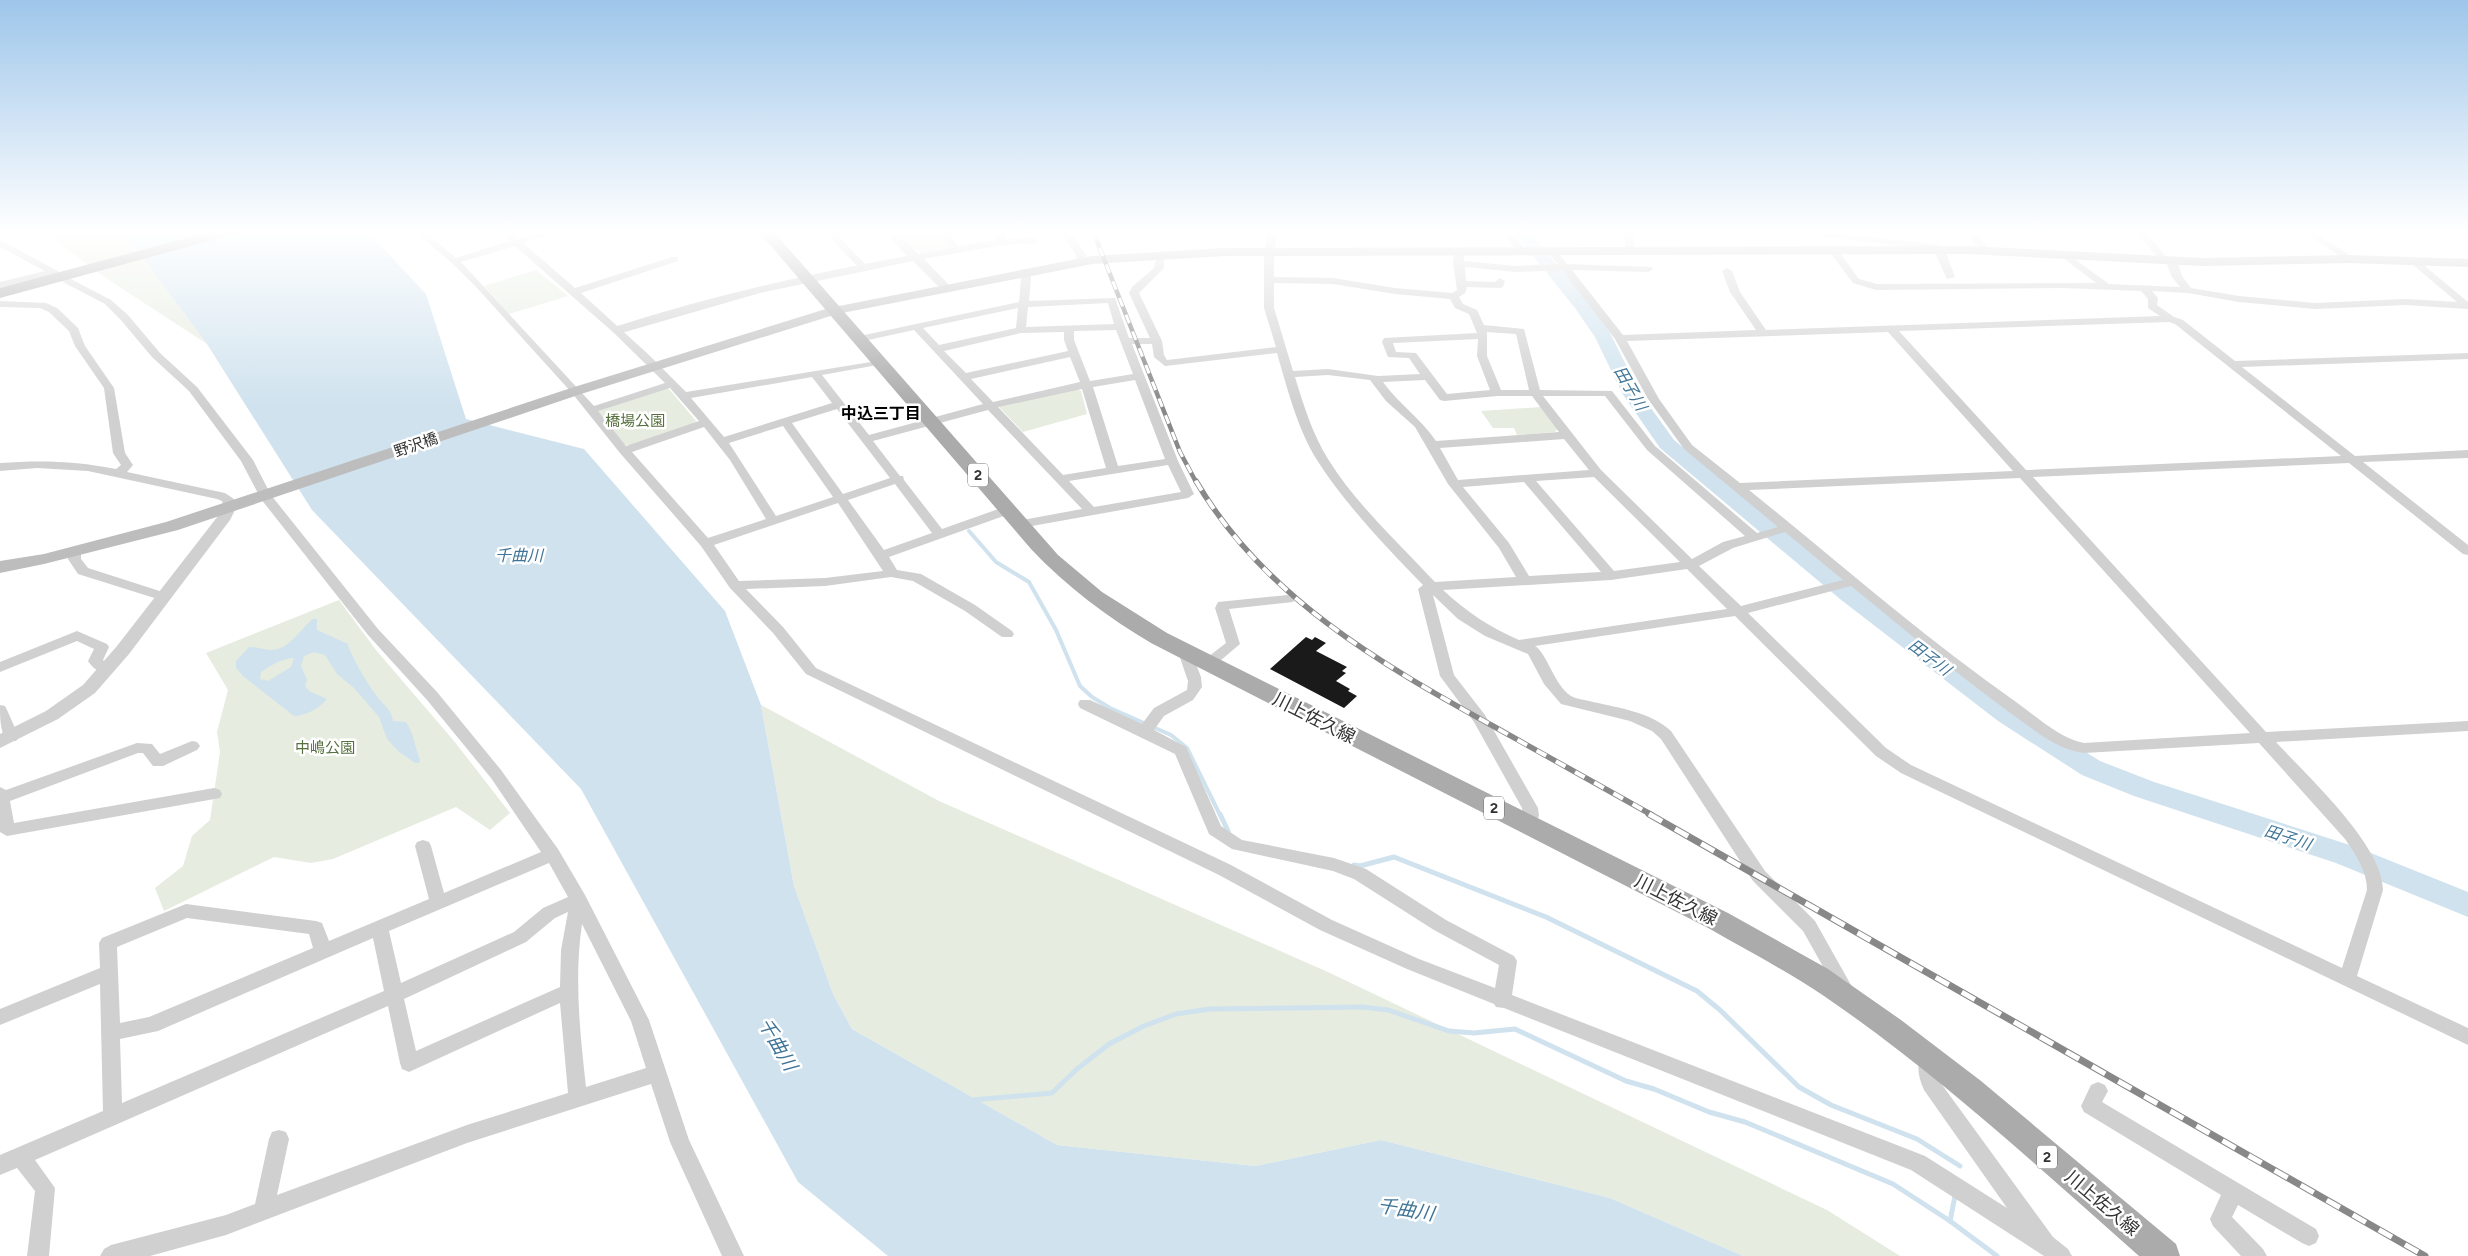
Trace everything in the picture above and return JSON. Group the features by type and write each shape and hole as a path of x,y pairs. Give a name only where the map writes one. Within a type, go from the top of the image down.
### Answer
{"highway":[{"path":"0,293 13,290"}],"main road":[{"name":"2","path":"815,290 1020,524"},
{"name":"野沢橋","path":"0,567 75,551 229,508 571,393 834,311 938,290"},
{"name":"川上佐久線","path":"1020,524 1056,566 1080,586 1136,625 1185,652 1719,921 1802,968 1849,998 1929,1057 2164,1256"}],"street":[{"path":"84,290 108,302 124,317 156,355 193,389 247,460 265,496 374,632 432,696 496,774 552,854 579,900 640,1020 680,1142 733,1256"},
{"path":"480,290 571,393 591,410 624,451 706,542 735,585 811,671 1217,866 1326,924 1413,964 1502,1001 1658,1059 1918,1163 2062,1256"},
{"path":"570,290 618,330 684,396 722,441 773,520"},
{"path":"573,292 580,290"},
{"path":"618,330 667,313 766,290"},
{"path":"1021,330 1025,290"},
{"path":"1135,290 1134,293 1158,341 1157,355 1165,362 1280,350"},
{"path":"1268,290 1268,308 1280,350 1290,374 1297,402 1322,459 1356,502 1432,586 1463,616 1490,632 1521,644 1536,655 1549,681 1566,700 1634,717 1657,727 1666,735 1760,876 1809,926 1849,998"},
{"path":"1386,290 1462,290"},
{"path":"1458,290 1459,306 1473,312 1482,332 1482,356 1497,392"},
{"path":"1582,290 1620,338 1654,399 1682,440 1784,529 1983,686 2030,721 2072,746 2084,748 2468,726"},
{"path":"1734,290 1764,334"},
{"path":"2140,290 2188,290 2239,299 2315,306 2406,302 2467,306"},
{"path":"2145,290 2153,298 2152,306 2154,309 2181,324 2234,364 2468,551"},
{"path":"2447,290 2467,306"},
{"path":"859,339 1024,304 1112,300 1120,327 1172,461 1188,494 1020,524"},
{"path":"0,304 42,306 53,310 74,330 80,346 109,388 119,453 127,465 118,474"},
{"path":"1620,338 2170,319"},
{"path":"916,327 1091,511"},
{"path":"937,349 1021,330 1120,327"},
{"path":"1069,329 1074,353 1086,383 1113,470"},
{"path":"1892,330 2265,738 2351,835 2365,854 2376,881 2375,890 2347,980"},
{"path":"1760,537 1651,448 1612,395 1605,393 1535,393 1497,392 1444,398 1412,355 1392,354 1387,342 1388,340 1482,332 1520,331 1535,393 1597,473 1882,752 1906,769 2468,1037"},
{"path":"1126,341 1158,341"},
{"path":"963,377 1074,353"},
{"path":"2234,364 2468,356"},
{"path":"684,396 878,362"},
{"path":"1290,374 1334,372 1352,376 1370,376 1375,379 1390,399 1418,425 1433,444 1454,484 1504,546 1526,582"},
{"path":"815,373 899,479 939,534"},
{"path":"868,440 991,405 1086,383 1140,376"},
{"path":"1375,379 1428,377"},
{"path":"591,410 673,384"},
{"path":"722,441 840,404"},
{"path":"785,421 839,499 881,555 890,568 890,572"},
{"path":"624,451 705,423"},
{"path":"1433,444 1567,435"},
{"path":"1736,487 2468,454"},
{"path":"1061,479 1172,461"},
{"path":"0,467 37,464 88,467 221,496 228,499 229,508 225,517 108,670 89,689 72,703 5,740 0,710"},
{"path":"1454,484 1597,473"},
{"path":"1527,478 1611,576"},
{"path":"706,542 899,479"},
{"path":"881,555 1008,510"},
{"path":"1527,824 1530,808 1480,719 1448,676 1434,631 1425,589 1432,586 1526,582 1611,576 1661,570 1691,564 1728,545 1784,529"},
{"path":"75,551 74,559 83,571 164,597"},
{"path":"735,585 825,582 885,575 890,572 916,577 970,608 1007,634"},
{"path":"1521,644 1740,611 1827,590 1851,582"},
{"path":"1209,663 1233,644 1222,608 1223,604 1288,600"},
{"path":"0,667 77,636 102,647 95,661 108,670"},
{"path":"1148,727 1159,712 1189,696 1194,691 1195,681 1185,661 1185,652"},
{"path":"1085,704 1148,727 1181,751 1215,830 1226,838 1238,845 1334,865 1360,874 1440,924 1508,961 1502,1001"},
{"path":"192,746 158,762 147,748 137,748 1,796 7,830 214,794"},
{"path":"423,846 438,903"},
{"path":"110,1033 151,1024 552,854"},
{"path":"578,1099 567,992 571,926 579,900"},
{"path":"0,1165 394,995 520,937 549,913 579,900"},
{"path":"113,1115 107,973 108,943 186,911 316,928 323,952"},
{"path":"380,928 409,1063 567,992"},
{"path":"0,1017 107,973"},
{"path":"1929,1057 1926,1067 1927,1077 1933,1088 2046,1244"},
{"path":"111,1256 226,1224 467,1134 658,1073"},
{"path":"2098,1091 2091,1106 2309,1236"},
{"path":"264,1211 278,1140"},
{"path":"20,1156 45,1188 38,1256"},
{"path":"2234,1191 2220,1219 2256,1256"}],"green space":[{"path":"124,290 167,290 207,344"},
{"path":"487,290 560,290 568,296 509,314"},
{"path":"1075,388 1081,391 1087,414 1023,432 998,406"},
{"name":"橋場公園","path":"663,389 669,389 696,421 693,424 634,445 625,445 597,412 602,408"},
{"path":"1541,407 1557,429 1555,432 1517,435 1514,428 1493,428 1481,411"},
{"name":"中嶋公園","path":"339,600 376,650 454,741 510,813 490,830 456,807 333,859 311,863 274,857 164,911 155,888 183,866 192,836 210,820 220,752 217,732 228,690 206,653"},
{"path":"761,705 939,801 1330,973 1827,1210 1900,1256 1743,1256 1610,1198 1381,1140 1255,1166 1057,1145 852,1029 833,994 794,886"}],"water":[{"name":"千曲川","path":"167,290 422,290 426,294 466,419 584,449 725,611 761,705 794,886 833,994 852,1029 1057,1145 1255,1166 1381,1140 1610,1198 1743,1256 888,1256 798,1182 581,789 312,510 207,344"},
{"path":"313,619 317,619 317,630 348,644 360,669 373,691 389,710 393,721 406,722 414,741 420,760 419,763 415,763 398,751 387,739 379,717 354,688 337,674 325,655 314,652 304,656 301,666 307,680 305,686 309,691 327,699 312,711 298,716 294,716 243,676 236,668 236,661 249,647 269,650 282,647 288,644","holes":["294,658 291,667 268,681 260,679 261,672 280,661"]}],"building":[{"path":"1306,637 1312,640 1315,637 1326,643 1316,651 1347,667 1342,671 1346,673 1336,681 1350,689 1348,691 1357,696 1344,708 1270,669"}],"waterway":[{"name":"田子川","path":"1569,290 1604,337 1631,393 1667,444 1848,594 2007,715 2091,768 2144,789 2346,855 2468,905"},
{"path":"969,531 996,562 1029,582 1056,630 1080,686 1092,697 1110,708 1171,735 1187,748 1220,815"},
{"path":"1220,814 1228,831"},
{"path":"1354,865 1360,866 1394,857 1546,917 1697,991 1720,1010 1799,1087 1831,1105 1917,1139 1960,1166"},
{"path":"972,1100 1052,1093 1077,1069 1109,1044 1144,1026 1176,1014 1210,1009 1363,1007 1388,1010 1449,1031 1474,1033 1515,1029 1626,1081 1654,1089 1709,1112 1745,1122 1893,1184 1950,1221"},
{"path":"1950,1221 1955,1196"},
{"path":"1950,1221 1997,1256"}],"railway":[{"path":"1116,290 1180,452 1196,482"},
{"path":"1196,481 1223,522 1255,559 1289,592 1327,623 1367,651 1450,702 1652,815"},
{"path":"1649,814 2425,1256"}],"district":[{"name":"中込三丁目","path":"881,413"}]}
